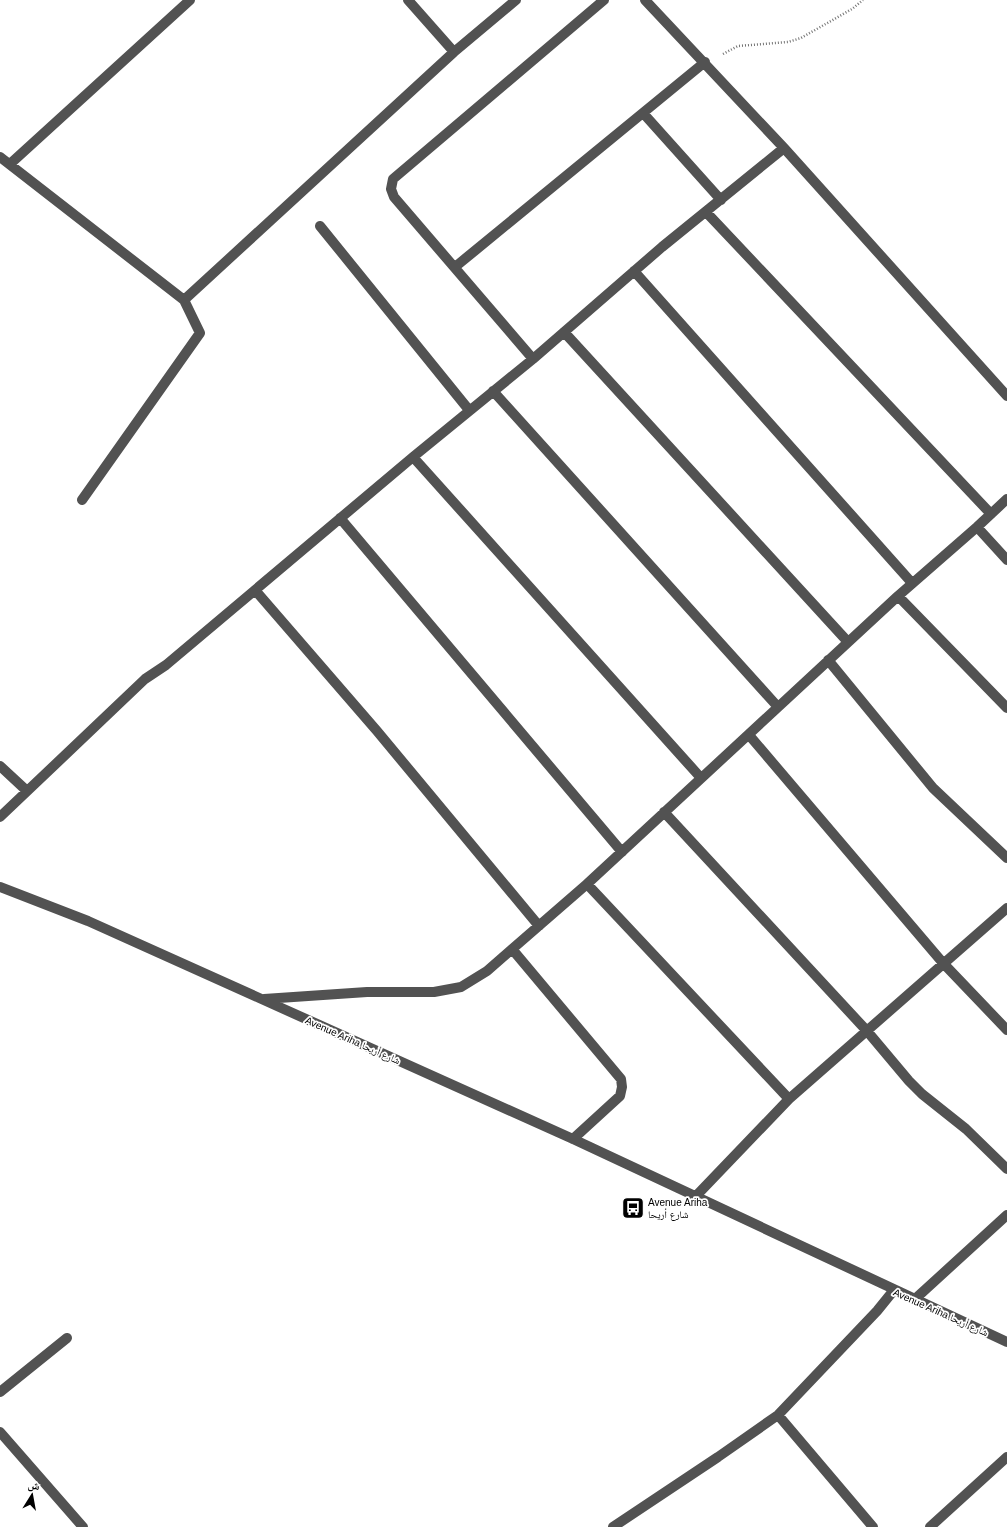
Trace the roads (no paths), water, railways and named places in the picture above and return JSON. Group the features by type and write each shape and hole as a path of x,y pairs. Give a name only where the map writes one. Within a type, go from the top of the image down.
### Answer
{"street":[{"path":"10,164 190,0"},
{"path":"408,0 454,52"},
{"path":"184,300 454,52 516,0"},
{"path":"532,358 394,197 391,189 393,179 604,0"},
{"path":"645,0 705,62 784,148 1007,396"},
{"path":"454,267 705,62"},
{"path":"643,113 721,200"},
{"path":"0,817 145,679 166,665 564,332 634,271 784,148"},
{"path":"0,157 184,300 200,332 82,500"},
{"path":"706,212 990,514"},
{"path":"320,226 469,410"},
{"path":"634,271 912,583"},
{"path":"564,332 848,642"},
{"path":"493,391 778,707"},
{"path":"413,457 701,778"},
{"path":"262,999 367,992 441,991 460,987 487,971 587,884 912,583 1007,499"},
{"path":"340,518 622,852"},
{"path":"977,527 1007,560"},
{"path":"255,590 539,926"},
{"path":"898,596 1007,708"},
{"path":"828,660 933,788 1007,858"},
{"path":"748,734 944,963 1007,1030"},
{"path":"0,766 27,791"},
{"path":"664,812 868,1031 909,1081 922,1094 966,1128 1007,1169"},
{"path":"587,884 789,1099"},
{"name":"Avenue Ariha شارع أريحا","path":"0,887 88,921 573,1139 1007,1342"},
{"path":"696,1196 789,1099 1007,908"},
{"path":"512,949 621,1079 622,1087 620,1096 573,1139"},
{"path":"915,1299 1007,1215"},
{"path":"613,1527 778,1415 877,1311 894,1290"},
{"path":"0,1392 67,1338"},
{"path":"778,1415 873,1527"},
{"path":"0,1432 83,1527"},
{"path":"930,1527 1007,1457"}],"place":[{"name":"Avenue Ariha شارع أريحا","path":"633,1208"}]}
